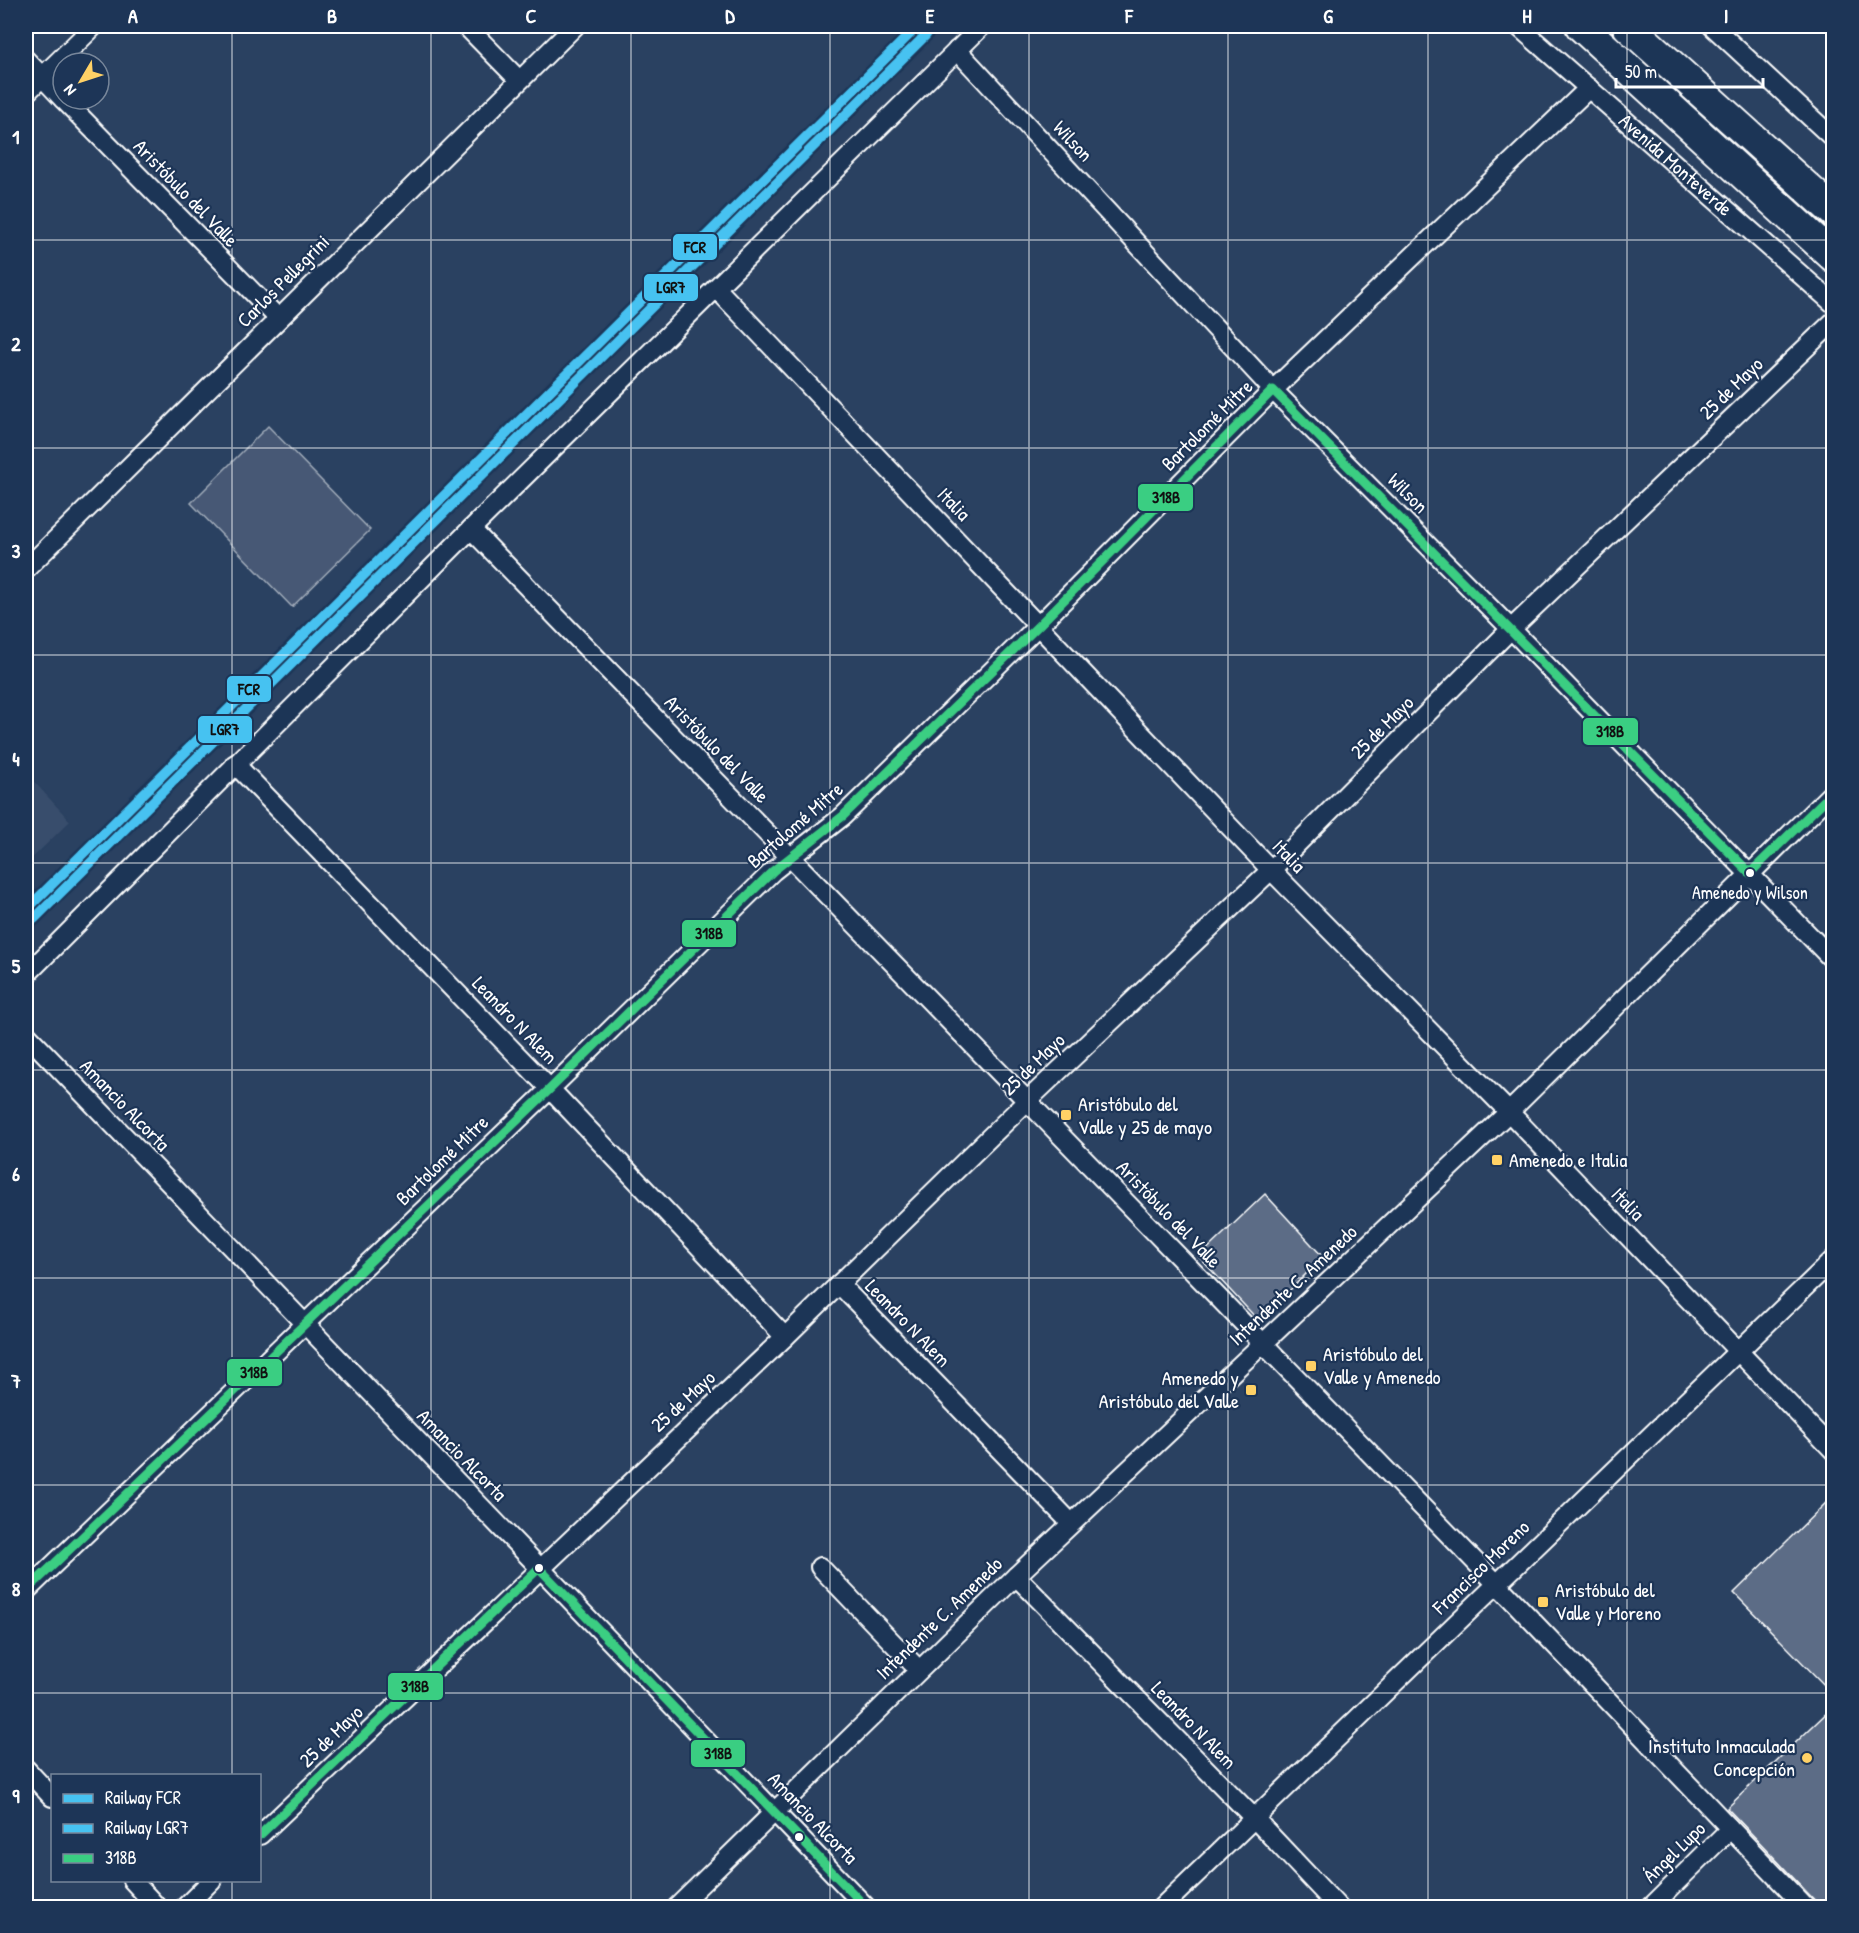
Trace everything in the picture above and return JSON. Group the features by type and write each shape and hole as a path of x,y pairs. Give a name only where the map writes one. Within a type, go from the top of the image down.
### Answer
{"main road":[{"name":"Avenida Monteverde","path":"1581,26 1833,257"},
{"path":"1628,26 1833,212"}],"street":[{"path":"26,93 94,26"},
{"path":"466,26 519,80"},
{"name":"Carlos Pellegrini","path":"29,558 278,318 574,26"},
{"path":"26,975 471,529 982,26"},
{"name":"Avenida Monteverde","path":"1518,26 1833,304"},
{"path":"1712,26 1833,139"},
{"name":"Wilson","path":"957,50 1273,390 1511,629 1833,961"},
{"name":"Aristóbulo del Valle","path":"26,60 51,86"},
{"name":"Bartolomé Mitre","path":"26,1591 550,1089 773,871 843,816 1039,625 1273,390 1589,88"},
{"name":"Aristóbulo del Valle","path":"75,111 278,318"},
{"name":"Italia","path":"716,288 1271,870 1509,1112 1833,1451"},
{"name":"25 de Mayo","path":"261,1834 1271,870 1511,629 1833,321"},
{"name":"Aristóbulo del Valle","path":"471,529 1496,1583 1806,1908"},
{"name":"Leandro N Alem","path":"235,764 550,1089 784,1337"},
{"name":"Intendente C. Amenedo","path":"676,1908 918,1669 1509,1112 1833,791"},
{"name":"Amancio Alcorta","path":"26,1034 867,1908"},
{"name":"Francisco Moreno","path":"1161,1908 1833,1259"},
{"name":"Leandro N Alem","path":"839,1284 1071,1524"},
{"path":"819,1567 918,1669"},
{"name":"Leandro N Alem","path":"1016,1576 1254,1818 1339,1908"},
{"path":"26,1769 51,1796"},
{"name":"Ángel Lupo","path":"1650,1908 1730,1829"},
{"path":"133,1882 158,1908"},
{"path":"184,1908 211,1882"}],"shaded area":[{"path":"268,426 370,530 292,607 191,503"},
{"path":"26,773 70,821 26,864"}],"building":[{"path":"1265,1194 1323,1257 1259,1321 1199,1257"},
{"name":"Instituto Inmaculada Concepción","path":"1833,1496 1833,1694 1734,1593"},
{"name":"Instituto Inmaculada Concepción","path":"1833,1707 1833,1908 1822,1908 1727,1808"}],"rail line":[{"name":"FCR","path":"26,910 918,26"},
{"name":"LGR7","path":"34,919 926,35"}],"transit line":[{"name":"318B","path":"26,1591 550,1089 773,871 843,816 1039,625 1273,390 1750,873 1834,791"},
{"name":"318B","path":"261,1834 539,1568 867,1908"}],"place":[{"name":"Amenedo y Wilson","path":"1750,873"},
{"name":"Aristóbulo del Valle y 25 de mayo","path":"1066,1115"},
{"name":"Amenedo e Italia","path":"1497,1160"},
{"name":"Aristóbulo del Valle y Amenedo","path":"1311,1366"},
{"name":"Amenedo y Aristóbulo del Valle","path":"1251,1390"},
{"name":"Aristóbulo del Valle y Moreno","path":"1543,1602"},
{"name":"Instituto Inmaculada Concepción","path":"1807,1758"}]}
